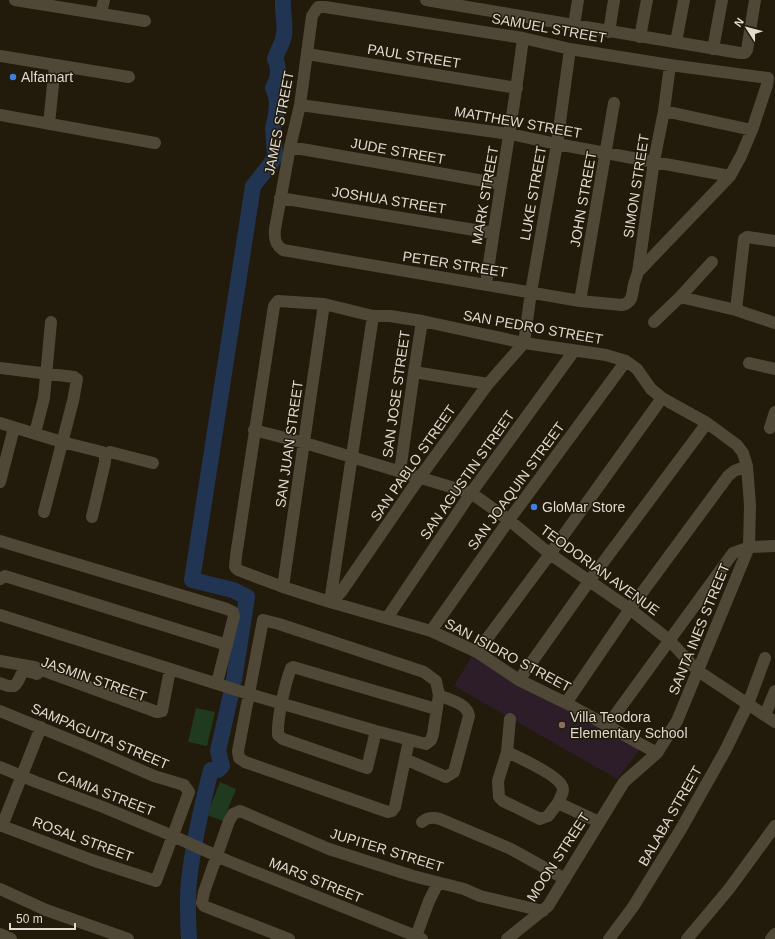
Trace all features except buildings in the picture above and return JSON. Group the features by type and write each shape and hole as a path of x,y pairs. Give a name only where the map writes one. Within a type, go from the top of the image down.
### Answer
{"street":[{"path":"15,0 51,2 145,21"},
{"path":"101,13 104,0"},
{"path":"426,0 740,53 745,53 748,50 755,0"},
{"path":"574,25 578,0"},
{"path":"609,32 614,0"},
{"path":"640,37 647,0"},
{"path":"676,42 684,0"},
{"path":"713,49 722,0"},
{"name":"SAMUEL STREET","path":"319,5 523,38 570,49 670,65 768,78 752,130"},
{"name":"JAMES STREET","path":"283,250 276,243 274,236 290,147 300,105 312,16 319,5"},
{"name":"MARK STREET","path":"486,285 517,88 523,38"},
{"name":"LUKE STREET","path":"524,343 531,292 557,144 570,49"},
{"name":"PAUL STREET","path":"307,54 517,88"},
{"path":"0,56 129,77"},
{"path":"49,124 55,65"},
{"name":"SIMON STREET","path":"622,305 629,302 632,298 634,283 638,272 670,65"},
{"name":"JOHN STREET","path":"580,301 614,103"},
{"name":"MATTHEW STREET","path":"300,105 510,134 730,176"},
{"path":"638,272 730,176 741,156 752,130 664,111"},
{"path":"0,115 155,143"},
{"name":"JUDE STREET","path":"290,147 501,184"},
{"name":"JOSHUA STREET","path":"280,198 493,233"},
{"path":"736,310 744,239 747,237 775,241 775,232"},
{"name":"PETER STREET","path":"283,250 580,301 622,305"},
{"path":"654,322 712,262"},
{"path":"680,296 736,310 775,323"},
{"name":"SAN PEDRO STREET","path":"254,430 274,306 278,301 324,304 373,316 390,316 422,321 524,343 606,356 626,361 636,369 651,389 662,398 707,423 737,444 743,452 747,466"},
{"name":"SAN JUAN STREET","path":"283,587 324,304"},
{"path":"330,602 373,316"},
{"name":"SAN JOSE STREET","path":"400,471 422,321"},
{"path":"35,433 44,398 51,322"},
{"name":"SAN PABLO STREET","path":"330,602 336,598 346,586 420,477 488,384 524,343"},
{"name":"SAN AGUSTIN STREET","path":"387,618 471,493 574,351"},
{"name":"SAN JOAQUIN STREET","path":"431,630 509,520 626,361"},
{"path":"749,363 775,369"},
{"path":"0,368 74,377 77,379 73,401 44,512"},
{"path":"414,372 488,384"},
{"path":"477,652 550,554 662,398"},
{"path":"770,428 775,412"},
{"path":"0,423 104,454 110,452 153,463"},
{"path":"519,680 590,580 707,423"},
{"path":"0,482 14,428"},
{"name":"TEODORIAN AVENUE","path":"254,430 305,443 471,493 509,520 550,554 630,608 669,640 698,671 775,722"},
{"name":"SAN ISIDRO STREET","path":"254,430 236,556 235,567 238,570 283,587 330,602 431,630 477,652 519,680 566,703 657,753"},
{"path":"92,517 105,462 104,454"},
{"path":"566,703 630,608 728,476 734,471 747,466"},
{"name":"SANTA INES STREET","path":"624,782 657,753 677,721 749,547 750,506 747,466"},
{"path":"0,541 230,610 233,612 234,616 217,683"},
{"path":"607,726 733,553 749,547 775,546"},
{"path":"0,579 5,576 227,645"},
{"path":"0,615 249,694 426,744 431,740 439,695 436,681 424,672 263,620 249,694 238,751 239,758 245,762 388,812 392,811 395,807 409,740"},
{"name":"BALABA STREET","path":"609,939 633,907 681,829 725,751 748,704 765,658"},
{"path":"0,661 34,667 157,712 162,711 170,670"},
{"path":"376,731 367,768 283,739 278,735 277,728 290,670 293,667 436,708"},
{"name":"JASMIN STREET","path":"0,683 8,686 14,686 17,684 21,673 28,671 163,718"},
{"path":"765,715 775,691"},
{"path":"405,759 446,777 454,772 469,711 466,707 439,695"},
{"name":"SAMPAGUITA STREET","path":"0,712 41,727 154,776 187,788 189,792 172,836"},
{"path":"506,752 519,757 548,774 562,786 563,790 558,803 548,816 540,820 503,801 499,797 498,781 506,752 510,719"},
{"path":"1,826 41,727"},
{"name":"CAMIA STREET","path":"0,767 200,848"},
{"name":"MOON STREET","path":"507,939 543,911 551,901 624,782"},
{"path":"558,803 599,822"},
{"name":"JUPITER STREET","path":"216,856 229,821 233,814 240,812 329,849 438,883 464,889 480,896 543,911"},
{"path":"422,822 427,818 440,819 511,849 565,879"},
{"name":"ROSAL STREET","path":"1,826 92,860 156,881 172,836"},
{"path":"687,939 729,889 775,826"},
{"name":"MARS STREET","path":"200,848 216,856 417,938"},
{"path":"216,856 204,892 202,903 204,906 289,939"},
{"path":"417,938 429,901 438,883"},
{"path":"0,889 46,910 128,939"},
{"path":"0,934 11,939"},
{"path":"771,939 775,934"}],"shaded area":[{"name":"Villa Teodora Elementary School","path":"473,654 642,747 617,779 454,686"}],"green space":[{"path":"196,708 215,712 207,746 188,742"},
{"path":"220,782 236,789 223,821 207,815"}],"waterway":[{"path":"234,680 247,597 233,590 192,580 253,186 270,165 275,156 273,128 277,104 273,88 278,74 278,66 275,59 284,35 285,26 283,0"},
{"path":"189,939 188,895 193,853 211,770 218,770 222,766 218,751 231,694"}],"place":[{"name":"Alfamart","path":"13,77"},
{"name":"GloMar Store","path":"534,507"},
{"name":"Villa Teodora Elementary School","path":"562,725"}]}
